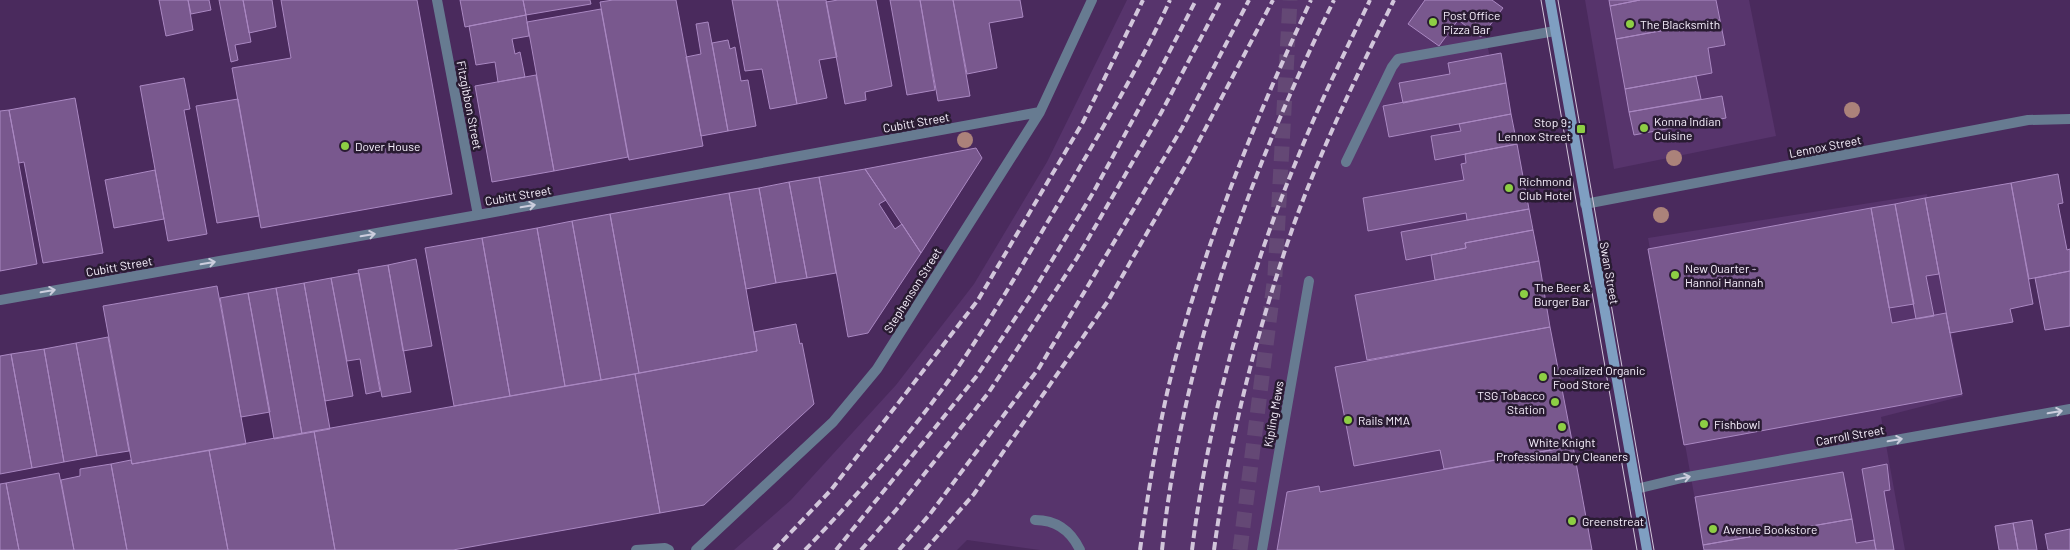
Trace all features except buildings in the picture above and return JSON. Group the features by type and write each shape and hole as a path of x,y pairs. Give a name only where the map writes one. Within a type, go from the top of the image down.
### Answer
{"main road":[{"name":"Swan Street","path":"1550,0 1647,550"}],"street":[{"name":"Fitzgibbon Street","path":"437,0 478,215"},
{"name":"Stephenson Street","path":"696,550 833,422 876,369 1040,112 1092,0"},
{"path":"1346,162 1392,67 1398,59 1555,31"},
{"name":"Cubitt Street","path":"0,300 1040,112"},
{"name":"Lennox Street","path":"1585,204 2028,120 2070,119"},
{"name":"Kipling Mews","path":"1262,550 1309,281"},
{"name":"Carroll Street","path":"1636,489 1691,477 2070,409"},
{"path":"1035,520 1053,523 1066,529 1080,550"},
{"path":"636,550 665,548 669,550"}],"shaded area":[{"path":"1127,0 1479,0 1582,550 1040,550 967,540 957,550 734,550 791,500 896,385 974,284 1047,162"},
{"path":"1585,0 1749,0 1776,136 1614,169"},
{"path":"1927,194 1963,396 1881,417 1905,550 1704,550 1648,238"}],"tunnel":[{"path":"1240,550 1275,275 1290,0"}],"tram line":[{"path":"1541,0 1637,550"},
{"path":"1558,0 1654,550"}],"railway":[{"path":"774,550 831,490 978,300 1083,122 1143,0"},
{"path":"805,550 898,446 933,402 964,358 1008,289 1105,124 1170,0"},
{"path":"836,550 976,377 1034,290 1093,193 1196,0"},
{"path":"861,550 896,510 989,392 1077,258 1161,113 1221,0"},
{"path":"899,550 930,514 1039,368 1182,128 1249,0"},
{"path":"925,550 974,494 1108,301 1190,158 1273,0"},
{"path":"1140,550 1164,407 1175,360 1202,267 1252,132 1311,0"},
{"path":"1162,550 1172,478 1185,407 1203,337 1224,268 1247,199 1274,132 1334,0"},
{"path":"1192,550 1209,448 1232,347 1247,297 1263,248 1300,152 1325,94 1370,0"},
{"path":"1214,550 1236,426 1256,344 1294,224 1328,139 1394,0"}],"place":[{"name":"Post Office Pizza Bar","path":"1433,22"},
{"name":"The Blacksmith","path":"1630,24"},
{"name":"Konna Indian Cuisine","path":"1644,128"},
{"name":"Stop 9: Lennox Street","path":"1581,129"},
{"name":"Dover House","path":"345,146"},
{"name":"Richmond Club Hotel","path":"1509,188"},
{"name":"New Quarter - Hannoi Hannah","path":"1675,275"},
{"name":"The Beer & Burger Bar","path":"1524,294"},
{"name":"Localized Organic Food Store","path":"1543,377"},
{"name":"TSG Tobacco Station","path":"1555,402"},
{"name":"Rails MMA","path":"1348,420"},
{"name":"Fishbowl","path":"1704,424"},
{"name":"White Knight Professional Dry Cleaners","path":"1562,427"},
{"name":"Greenstreat","path":"1572,521"},
{"name":"Avenue Bookstore","path":"1713,529"}]}
